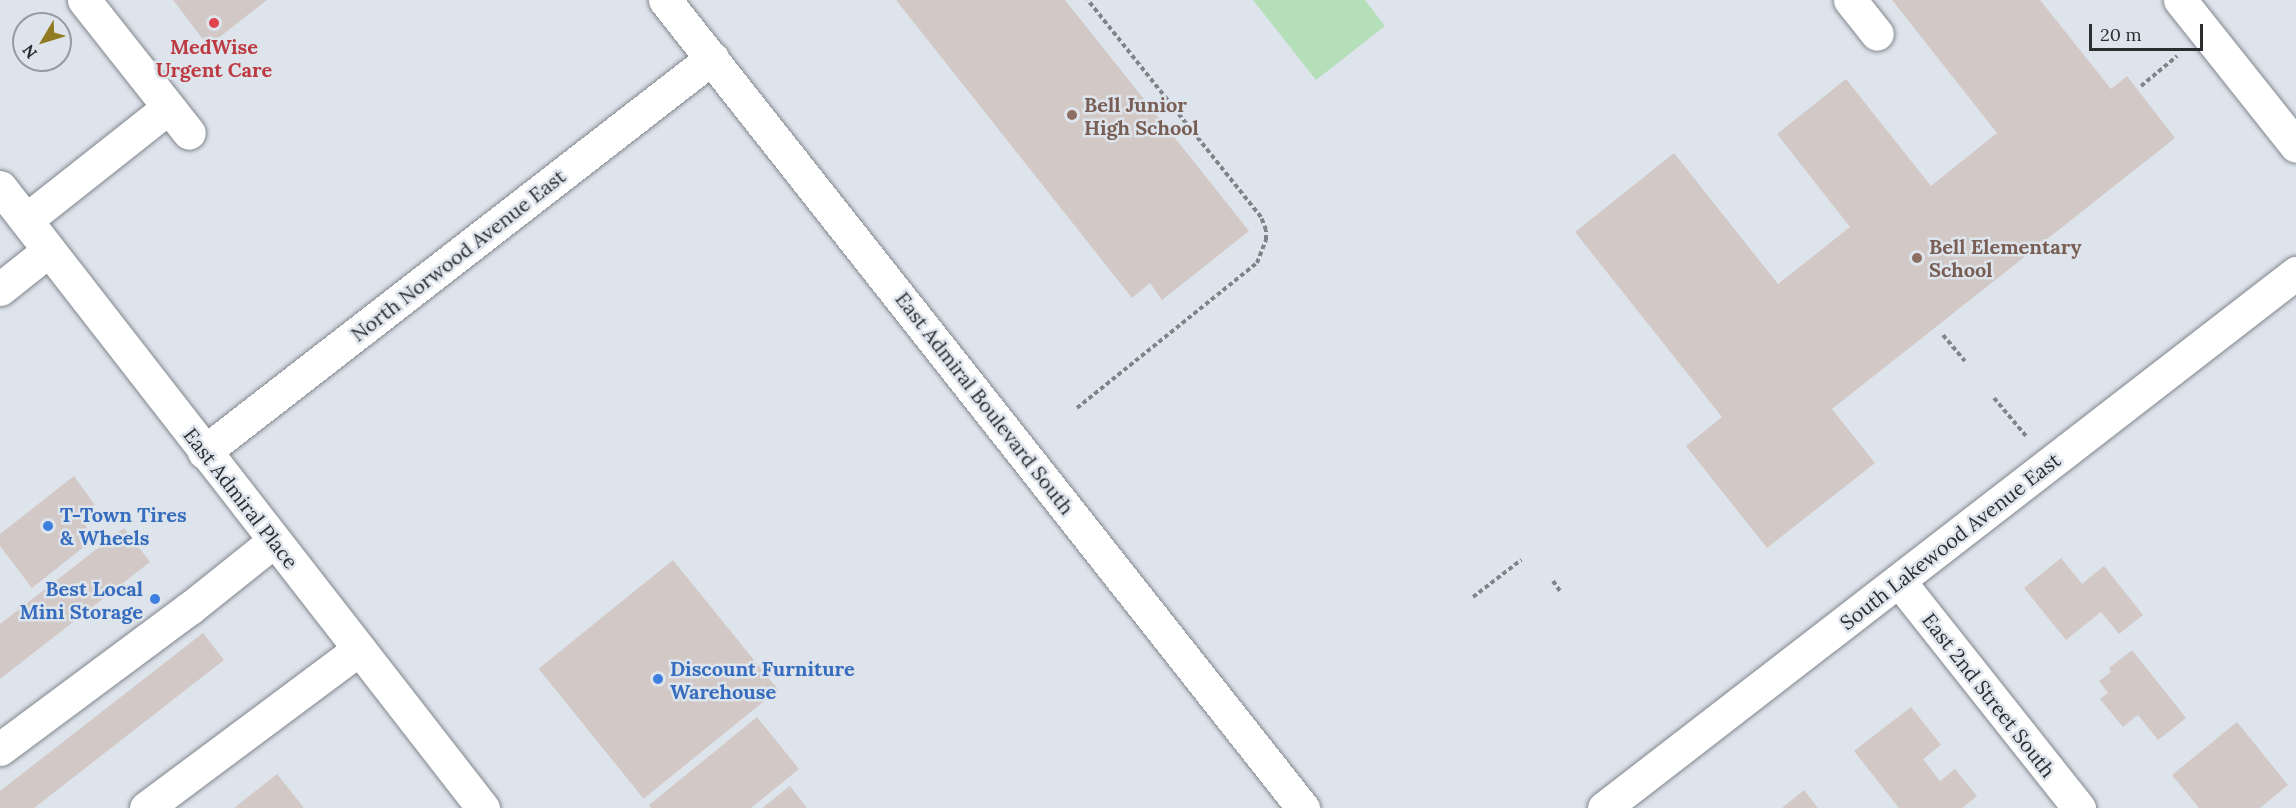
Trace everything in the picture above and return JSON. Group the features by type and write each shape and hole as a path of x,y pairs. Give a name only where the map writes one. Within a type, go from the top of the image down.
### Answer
{"street":[{"path":"84,0 189,133"},
{"name":"East Admiral Boulevard South","path":"665,0 1304,808"},
{"path":"1850,0 1877,34"},
{"path":"2180,0 2296,146"},
{"name":"North Norwood Avenue East","path":"204,452 712,58"},
{"path":"26,220 168,108"},
{"name":"East Admiral Place","path":"0,186 204,452 483,808"},
{"path":"0,289 48,251"},
{"name":"South Lakewood Avenue East","path":"1604,808 2296,273"},
{"path":"0,749 190,608 274,541"},
{"name":"East 2nd Street South","path":"1899,581 2079,808"},
{"path":"146,808 359,649"}],"path":[{"path":"1077,408 1257,263 1266,240 1266,230 1261,217 1088,0"},
{"path":"2140,86 2206,33"},
{"path":"1943,334 1965,361"},
{"path":"1994,398 2050,465"},
{"path":"1473,597 1521,560"},
{"path":"1553,581 1560,591"}],"green space":[{"path":"1253,0 1365,0 1385,26 1316,80"}],"building":[{"name":"MedWise Urgent Care","path":"173,0 267,0 208,46"},
{"name":"Bell Junior High School","path":"896,0 1065,0 1249,231 1162,300 1150,283 1132,298"},
{"name":"Bell Elementary School","path":"1892,0 2040,0 2111,89 2127,76 2175,138 1832,409 1875,463 1767,548 1686,446 1722,417 1575,232 1674,153 1778,284 1850,227 1777,134 1846,79 1931,186 1997,133"},
{"name":"T-Town Tires & Wheels","path":"74,476 95,505 79,517 95,538 32,588 0,546 0,534"},
{"path":"124,528 150,562 0,679 0,624"},
{"path":"2061,558 2082,584 2104,566 2143,615 2119,634 2101,612 2066,640 2024,588"},
{"name":"Discount Furniture Warehouse","path":"673,560 778,690 644,799 539,669"},
{"path":"203,633 224,660 34,808 0,808 0,791"},
{"path":"2132,650 2186,718 2158,740 2138,715 2123,727 2100,699 2108,693 2099,681 2111,672 2109,668"},
{"path":"1911,707 1941,745 1923,759 1940,781 1955,769 1977,796 1962,808 1899,808 1854,751"},
{"path":"757,717 799,769 751,808 651,808 649,805"},
{"path":"2237,722 2288,785 2260,808 2199,808 2172,775"},
{"path":"277,774 304,808 234,808"},
{"path":"790,786 807,808 762,808"},
{"path":"1804,790 1818,808 1782,808"}],"place":[{"name":"MedWise Urgent Care","path":"214,23"},
{"name":"Bell Junior High School","path":"1072,115"},
{"name":"Bell Elementary School","path":"1917,258"},
{"name":"T-Town Tires & Wheels","path":"48,526"},
{"name":"Best Local Mini Storage","path":"155,599"},
{"name":"Discount Furniture Warehouse","path":"658,679"}]}
